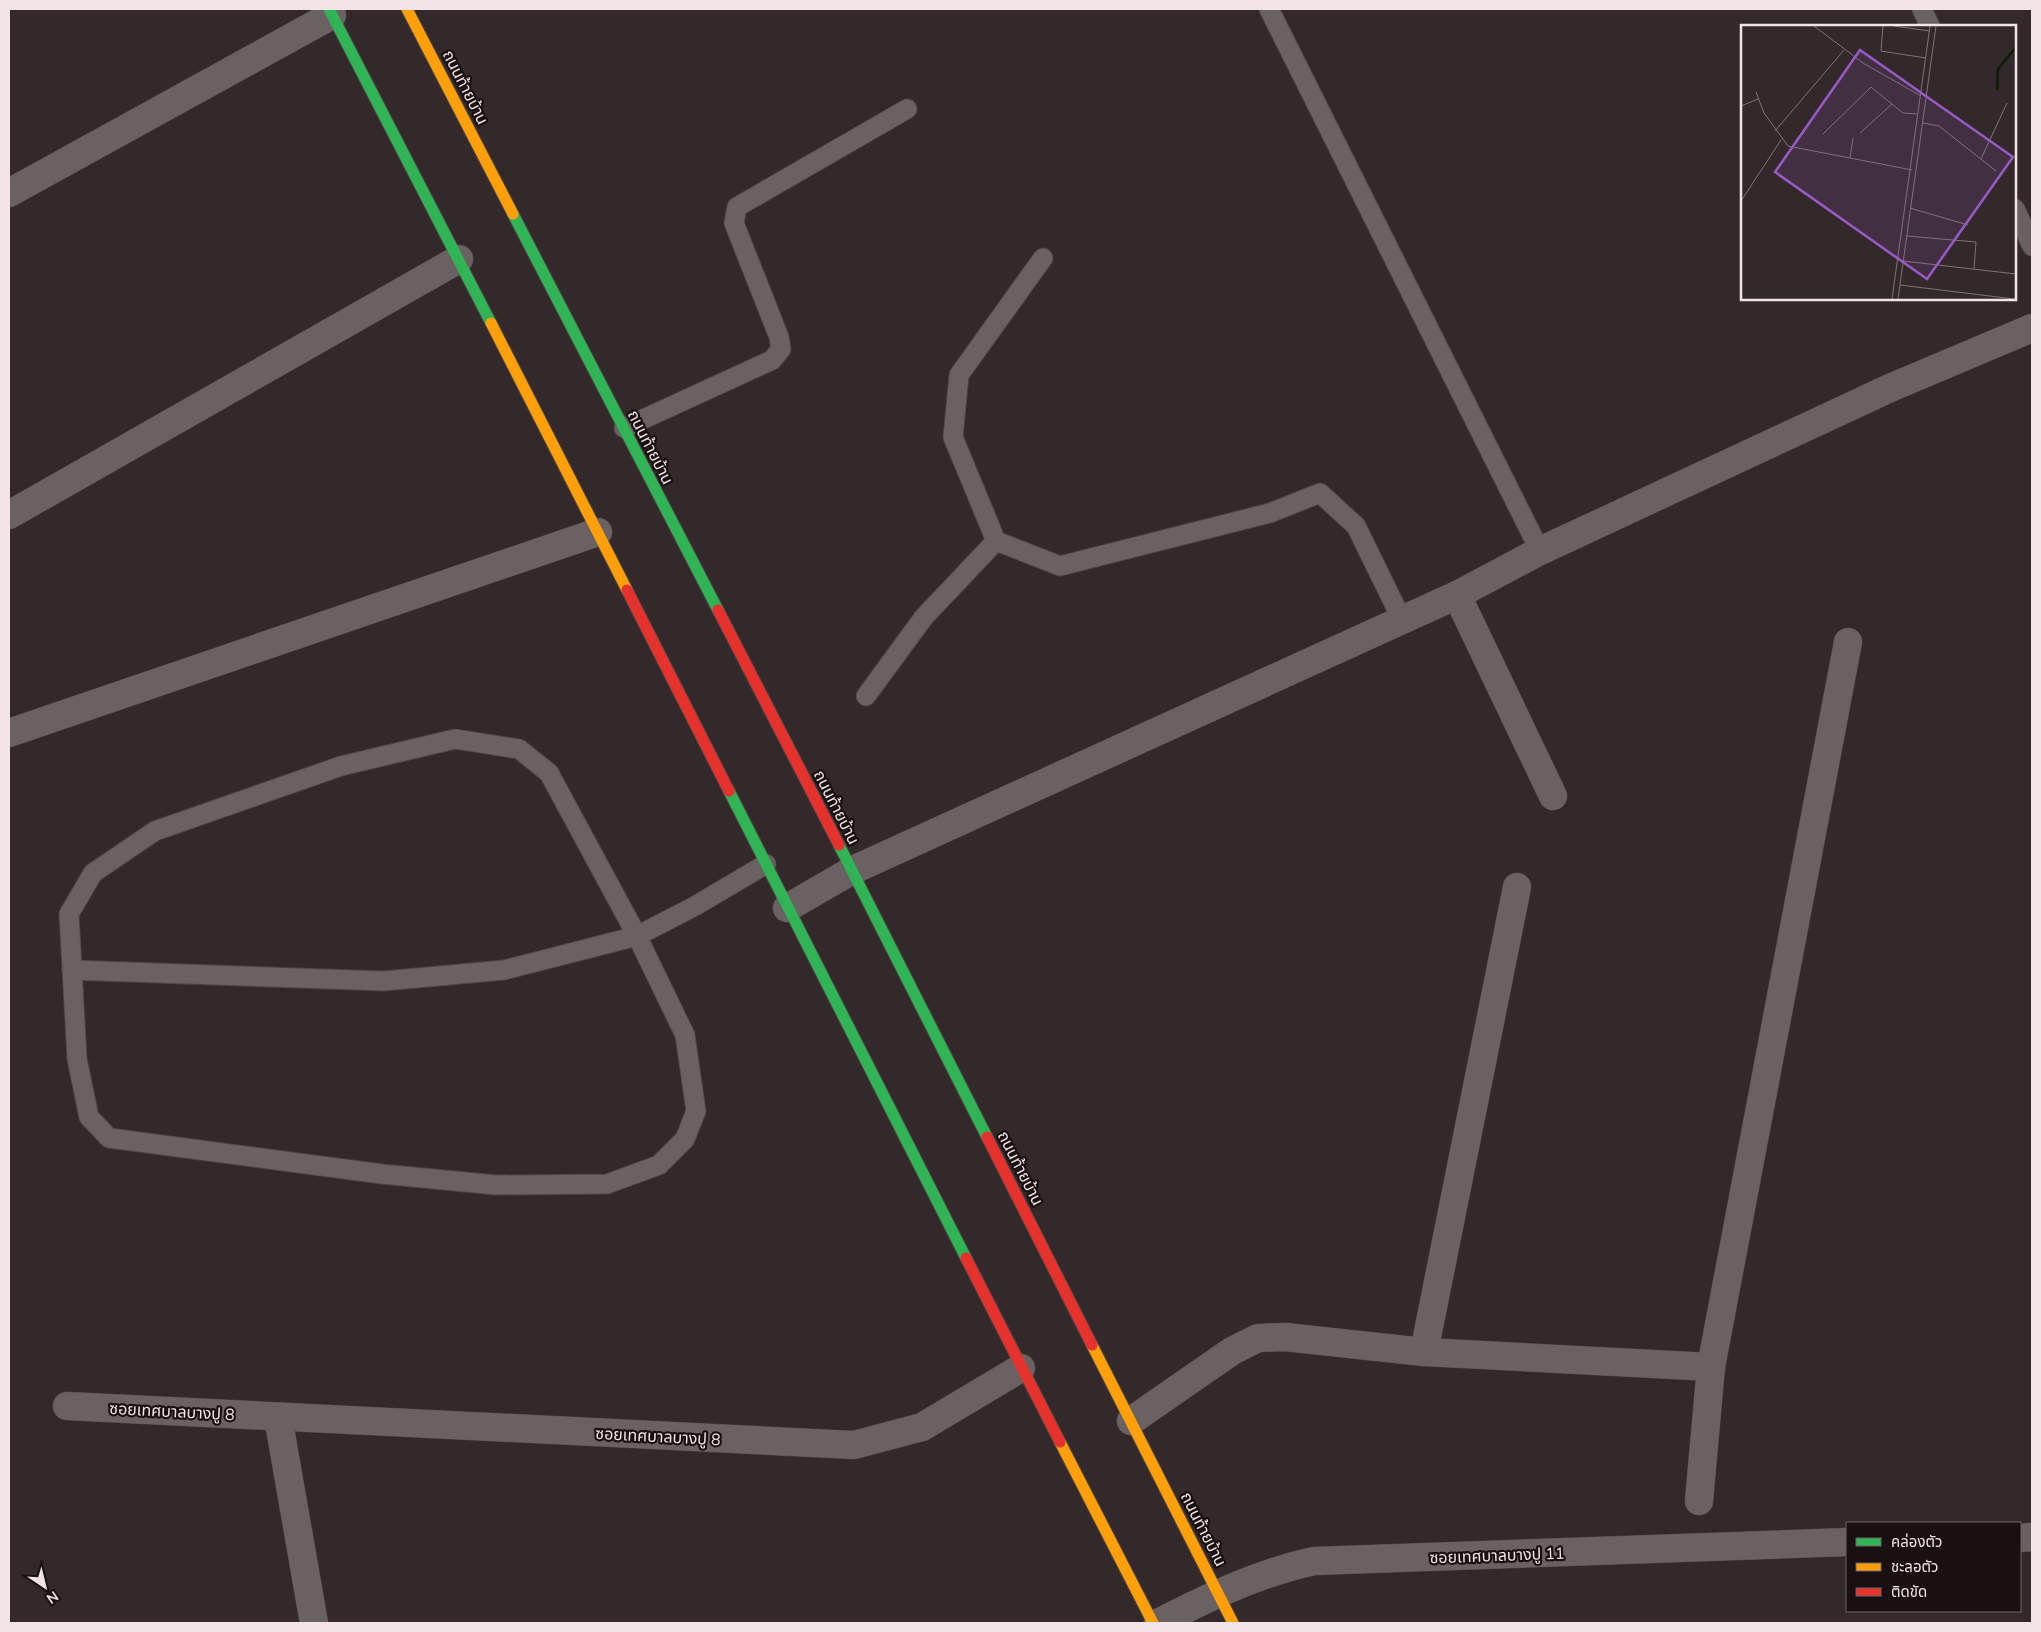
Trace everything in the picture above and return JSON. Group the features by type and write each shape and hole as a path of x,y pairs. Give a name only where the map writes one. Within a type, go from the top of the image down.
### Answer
{"street":[{"name":"ถนนท้ายบ้าน","path":"407,9 851,871 1232,1623"},
{"path":"9,193 331,12 459,259 1021,1368 1153,1623"},
{"path":"9,515 459,259"},
{"path":"787,908 851,871 1457,595 1540,551 1890,388 2032,328"},
{"path":"9,733 598,532"},
{"path":"1457,595 1553,796"},
{"path":"1699,1501 1711,1367 1848,642"},
{"path":"1424,1352 1517,887"},
{"path":"1131,1421 1232,1351 1258,1338 1284,1337 1424,1352 1711,1367"},
{"name":"ซอยเทศบาลบางปู 8","path":"67,1406 854,1444 922,1427 1021,1368"},
{"path":"278,1417 314,1623"},
{"name":"ซอยเทศบาลบางปู 11","path":"1158,1623 1217,1592 1283,1568 1314,1561 1846,1542"}],"lane":[{"path":"1269,9 1540,551"},
{"path":"1922,9 1930,25"},
{"path":"624,428 772,360 781,349 779,337 734,223 737,207 907,109"},
{"path":"2016,210 2032,246"},
{"path":"1043,258 959,375 953,437 996,541 1060,566 1270,513 1320,493 1356,526 1402,620"},
{"path":"866,696 924,617 996,541"},
{"path":"455,739 519,749 549,773 637,936 685,1034 696,1111 685,1139 659,1165 608,1184 496,1184 382,1174 109,1138 89,1117 77,1059 72,970 69,914 93,873 155,831 341,766 455,739"},
{"path":"72,970 384,981 504,970 637,936 695,906 766,864"}],"traffic: fast":[{"path":"329,9 491,323"},
{"path":"513,214 718,610"},
{"path":"729,791 966,1258"},
{"path":"839,845 987,1137"}],"traffic: slow":[{"path":"407,9 513,214"},
{"path":"491,323 627,590"},
{"path":"1092,1345 1233,1623"},
{"path":"1060,1442 1153,1623"}],"traffic: jam":[{"path":"627,590 729,791"},
{"path":"718,610 839,845"},
{"path":"987,1137 1092,1345"},
{"path":"966,1258 1060,1442"}]}
